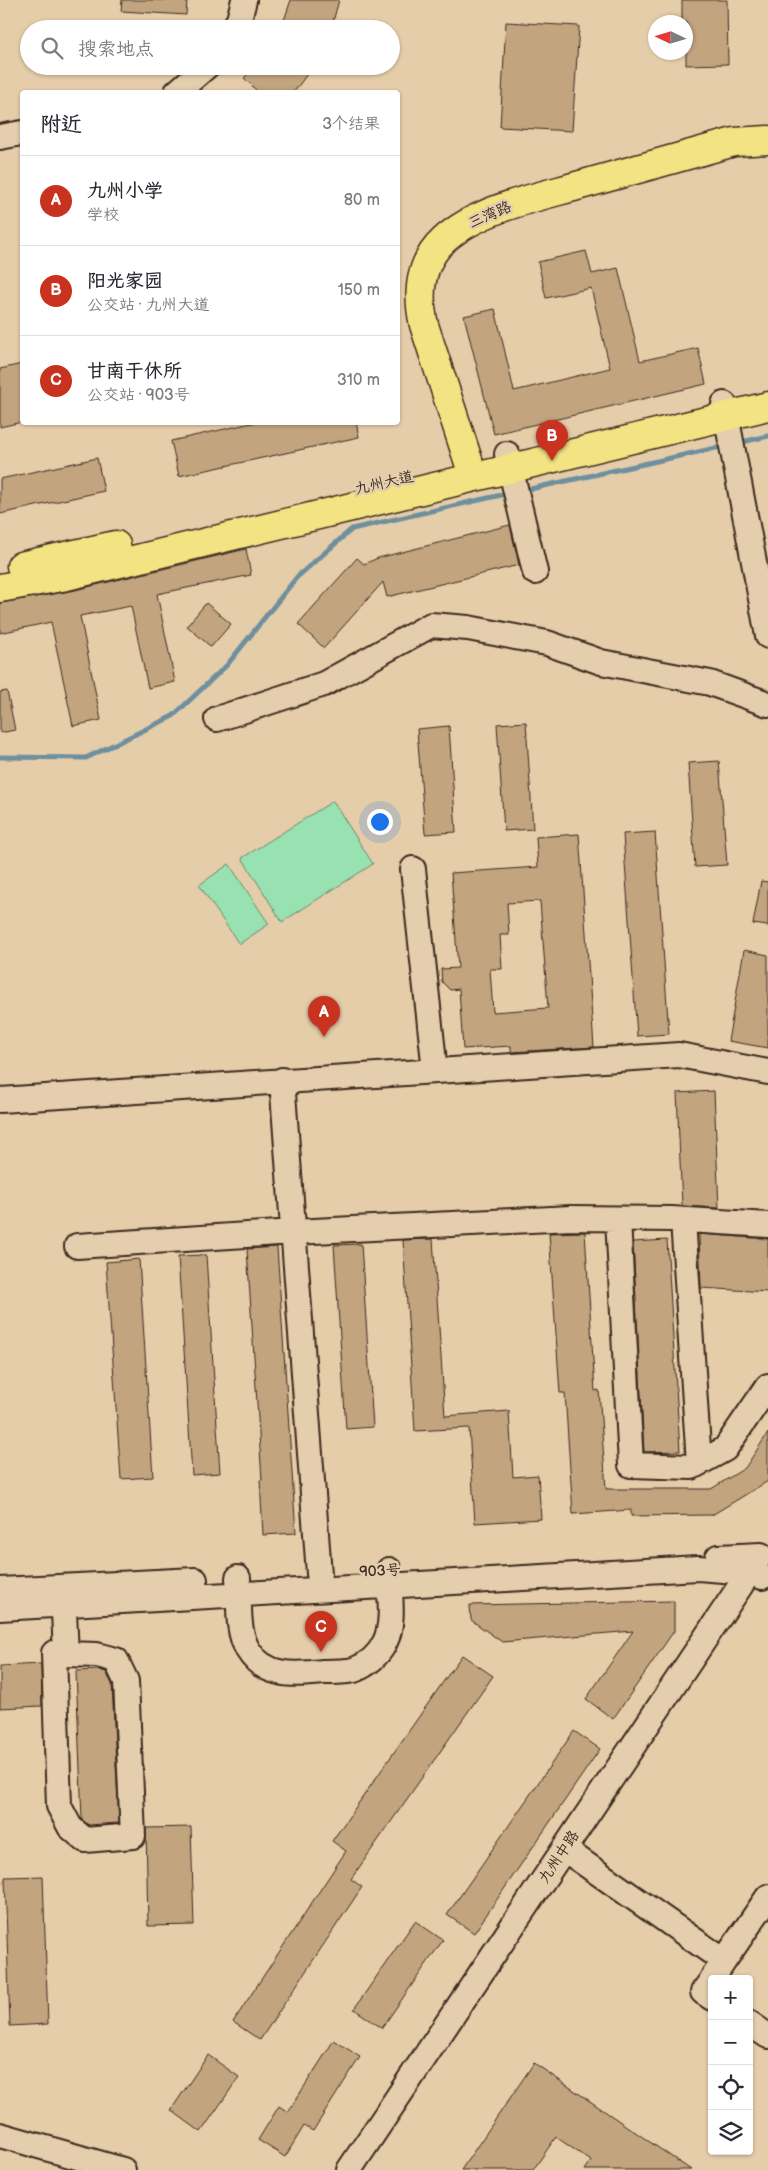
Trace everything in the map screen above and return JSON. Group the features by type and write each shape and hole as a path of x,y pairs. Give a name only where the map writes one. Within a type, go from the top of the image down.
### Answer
{"main road":[{"name":"三湾路","path":"469,463 424,325 419,302 421,280 426,266 443,241 462,228 498,209 734,142 768,140"},
{"name":"九州大道","path":"0,571 469,463 510,468 726,416 768,394"},
{"path":"726,416 768,406"},
{"path":"0,588 67,576 510,468"}],"street":[{"path":"239,20 244,0"},
{"path":"179,90 197,75"},
{"path":"0,137 20,133"},
{"path":"726,416 768,636"},
{"path":"510,468 535,572"},
{"path":"218,719 324,684 431,625 468,628 547,643 601,662 710,684 768,704"},
{"path":"413,869 435,1071"},
{"path":"0,1100 679,1055 768,1072"},
{"path":"282,1080 319,1574"},
{"path":"77,1246 294,1232 571,1218 683,1220 768,1225"},
{"path":"618,1219 631,1465 692,1467 725,1449 768,1386"},
{"path":"683,1220 698,1463"},
{"name":"903号","path":"0,1590 63,1596 239,1586 319,1574 389,1578 763,1563"},
{"name":"九州中路","path":"349,2170 571,1853 763,1563"},
{"path":"389,1578 390,1628 386,1642 366,1664 353,1670 290,1675 274,1672 259,1663 248,1650 242,1635 239,1586 389,1578"},
{"path":"0,1608 63,1596 66,1654"},
{"path":"54,1653 66,1654 97,1655 116,1660 126,1681 133,1836 85,1840 70,1827 59,1806 54,1653"},
{"path":"364,2170 571,1853 716,1973 768,1897"},
{"path":"708,1985 703,1992 708,1995"},
{"path":"753,2026 768,2036"},
{"path":"0,2135 123,2170"}],"green space":[{"path":"333,801 373,864 282,922 242,858"},
{"path":"229,864 269,924 239,944 199,885"}],"building":[{"path":"122,0 187,0 186,15 121,11"},
{"path":"291,0 339,0 333,20 284,20"},
{"path":"682,0 727,0 728,64 686,65 686,60 693,60 693,15 682,15"},
{"path":"506,22 579,26 572,131 500,127"},
{"path":"247,75 306,75 295,90 256,90 244,78"},
{"path":"586,251 592,274 618,268 640,361 698,348 706,384 494,434 464,316 495,309 514,391 610,368 591,288 546,298 538,262"},
{"path":"20,364 20,422 0,427 0,369"},
{"path":"243,425 357,425 359,437 179,476 171,441"},
{"path":"97,458 104,491 0,514 0,479"},
{"path":"510,525 519,565 387,597 383,582 324,648 298,624 357,558 364,564 378,558"},
{"path":"246,549 251,575 157,594 175,682 148,688 131,606 80,616 101,720 73,726 51,622 0,633 0,603 71,591"},
{"path":"206,603 231,624 211,647 187,626"},
{"path":"7,691 15,730 0,733 0,692"},
{"path":"526,722 533,829 504,831 497,724"},
{"path":"449,726 456,832 425,834 417,729"},
{"path":"719,761 727,865 695,867 688,763"},
{"path":"655,832 669,1034 637,1036 623,834"},
{"path":"579,834 594,1047 511,1052 511,1046 463,1049 459,989 450,990 442,982 441,969 458,968 451,873 538,867 536,837","holes":["540,901 548,1008 493,1012 490,969 502,969 500,935 509,935 507,903"]},
{"path":"761,881 768,882 768,926 753,924"},
{"path":"744,950 768,955 768,1048 728,1041"},
{"path":"714,1091 719,1208 682,1206 677,1093"},
{"path":"585,1232 595,1391 599,1390 606,1489 711,1489 745,1468 768,1433 768,1481 712,1515 631,1516 631,1510 573,1514 565,1393 560,1393 549,1233"},
{"path":"699,1234 768,1239 768,1292 701,1288"},
{"path":"433,1239 445,1416 509,1411 513,1477 538,1475 541,1519 475,1523 469,1428 415,1431 403,1240"},
{"path":"667,1240 680,1451 644,1452 633,1242"},
{"path":"361,1244 373,1427 346,1429 334,1245"},
{"path":"277,1247 296,1533 263,1535 260,1480 262,1480 247,1249"},
{"path":"206,1255 220,1473 192,1475 178,1256"},
{"path":"139,1259 153,1477 121,1479 106,1262"},
{"path":"674,1601 674,1631 613,1719 586,1699 633,1631 502,1642 471,1620 470,1605"},
{"path":"462,1655 493,1676 351,1879 362,1887 260,2040 233,2022 346,1851 332,1841"},
{"path":"41,1664 42,1706 0,1708 0,1666"},
{"path":"99,1670 106,1672 112,1684 119,1823 88,1825 82,1819 76,1671"},
{"path":"574,1731 600,1749 474,1933 447,1915"},
{"path":"191,1827 194,1925 148,1926 146,1828"},
{"path":"43,1876 48,2024 10,2026 5,1877"},
{"path":"415,1921 443,1940 382,2028 354,2009"},
{"path":"334,2040 360,2057 313,2131 304,2126 285,2157 258,2140 279,2106 288,2112"},
{"path":"208,2055 239,2077 201,2132 171,2110"},
{"path":"534,2063 691,2170 585,2170 591,2161 556,2137 533,2170 461,2170"}],"waterway":[{"path":"738,443 768,436"},
{"path":"521,491 725,446"},
{"path":"0,757 86,758 173,716 227,665 297,577 352,529 510,493"}],"place":[{"name":"阳光家园","path":"552,461"},
{"name":"九州小学","path":"324,1037"},
{"name":"甘南干休所","path":"321,1652"}]}
